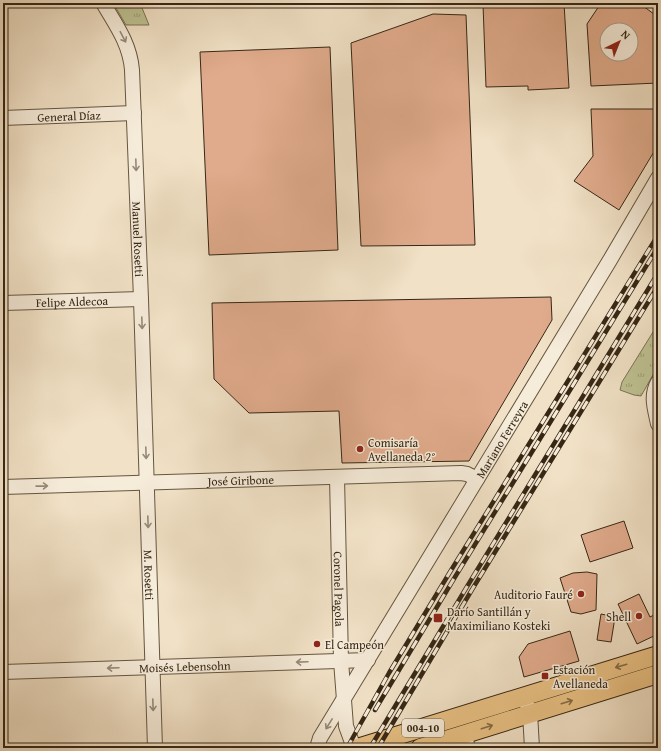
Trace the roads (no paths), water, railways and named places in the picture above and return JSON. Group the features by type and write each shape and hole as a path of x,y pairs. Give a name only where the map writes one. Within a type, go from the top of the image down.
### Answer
{"main road":[{"name":"004-10","path":"420,748 467,741 527,705 658,655"},
{"name":"004-10","path":"358,748 527,705 658,674"}],"street":[{"name":"Manuel Rosetti","path":"103,3 124,39 129,50 131,60 147,483"},
{"name":"General Díaz","path":"3,118 134,113"},
{"name":"Mariano Ferreyra","path":"316,748 320,738 610,260 658,178"},
{"name":"Felipe Aldecoa","path":"3,303 141,299"},
{"path":"658,382 655,387 653,397 658,424"},
{"name":"José Giribone","path":"3,487 461,473 477,479"},
{"name":"Coronel Pagola","path":"337,477 341,660 344,700"},
{"name":"M. Rosetti","path":"147,483 152,666"},
{"name":"Moisés Lebensohn","path":"3,672 368,660"},
{"path":"152,666 155,748"},
{"path":"344,700 346,726 354,748"},
{"path":"527,705 532,748"}],"railway":[{"path":"347,748 389,673 450,572 658,235"},
{"path":"375,710 658,247"},
{"path":"370,748 658,273"},
{"path":"378,748 473,588 658,286"}],"place":[{"name":"Comisaría Avellaneda 2°","path":"360,449"},
{"name":"Auditorio Fauré","path":"581,594"},
{"name":"Shell","path":"639,616"},
{"name":"Darío Santillán y Maximiliano Kosteki","path":"438,618"},
{"name":"El Campeón","path":"317,644"},
{"name":"Estación Avellaneda","path":"545,676"}]}
